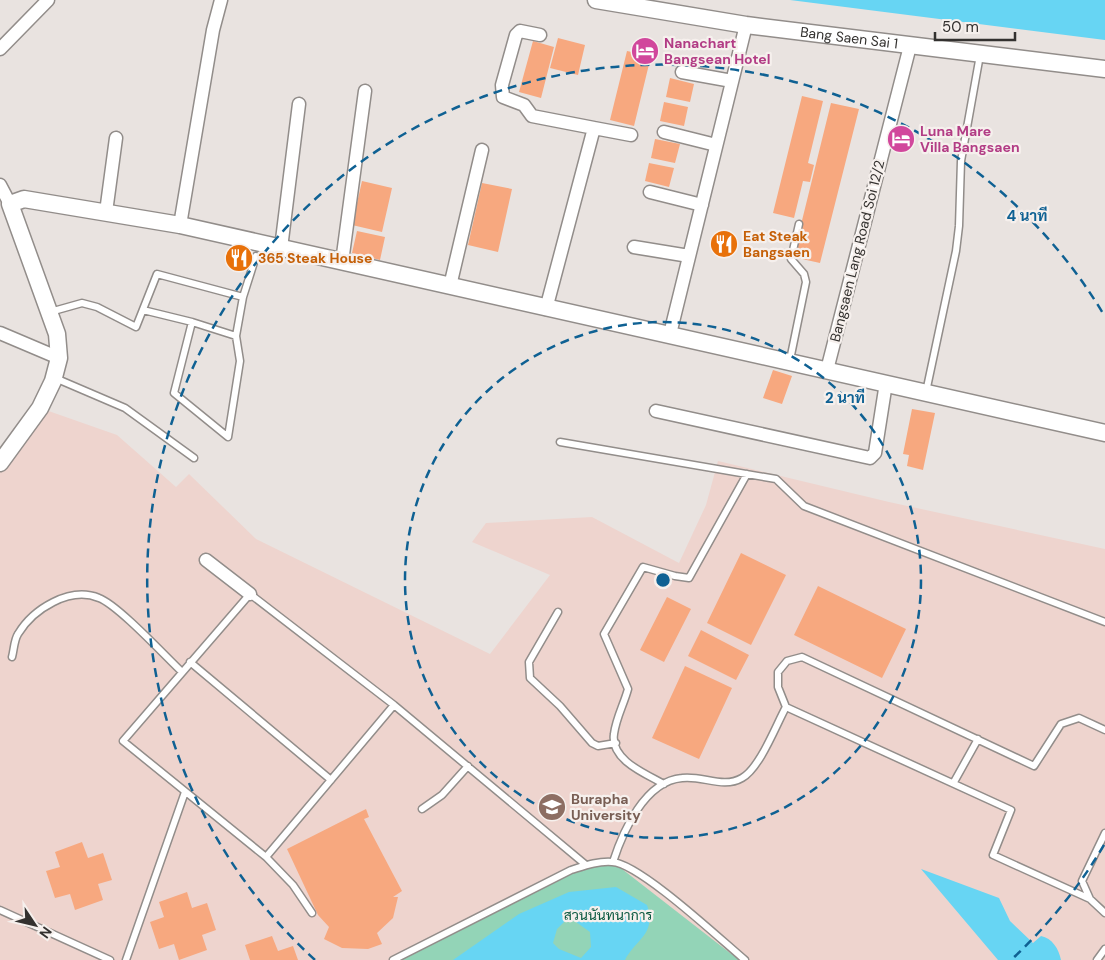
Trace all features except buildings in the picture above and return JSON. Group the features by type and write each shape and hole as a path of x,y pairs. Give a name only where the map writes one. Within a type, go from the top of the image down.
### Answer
{"street":[{"path":"0,49 48,0"},
{"path":"180,225 213,30 221,0"},
{"name":"Bang Saen Sai 1","path":"596,0 746,25 1105,69"},
{"path":"670,334 746,25"},
{"path":"540,35 522,31 516,35 503,77 502,97 524,105 532,116 631,135"},
{"name":"Bangsaen Lang Road Soi 12/2","path":"826,370 910,46"},
{"path":"682,72 732,81"},
{"path":"342,262 365,91"},
{"path":"281,248 299,104"},
{"path":"546,308 594,128"},
{"path":"664,132 716,145"},
{"path":"106,212 116,138"},
{"path":"450,286 482,150"},
{"path":"0,184 10,204 57,334 60,358 54,378 40,408 0,463"},
{"path":"650,192 702,205"},
{"path":"10,204 24,199 180,225 1105,432"},
{"path":"634,246 689,256"},
{"path":"0,333 60,358"},
{"path":"656,410 870,458 875,453 886,383"},
{"path":"206,560 250,594"}],"lane":[{"path":"926,392 956,251 959,226 961,161 980,54"},
{"path":"790,362 806,282 801,270 791,259 799,224"},
{"path":"192,322 174,393 228,437 240,361 236,336 243,297 256,256"},
{"path":"48,312 82,304 97,307 136,327 157,274 243,297"},
{"path":"143,310 192,322 236,336"},
{"path":"54,378 124,408 194,458"},
{"path":"560,442 776,479 804,506 1105,622"},
{"path":"664,784 630,765 618,752 613,736 628,688 604,634 643,567 689,578 747,474"},
{"path":"312,913 293,885 266,857 123,741 250,594 394,705 586,865"},
{"path":"12,657 17,636 30,618 45,606 75,596 99,598 114,608 182,672"},
{"path":"558,612 529,662 530,678 560,706 592,743 598,746 616,743"},
{"path":"1105,730 1079,718 1061,724 1034,766 802,656 787,661 778,672 778,687 786,707 954,782 1010,810 993,855 1090,900 1105,913"},
{"path":"190,662 331,780"},
{"path":"266,857 394,705"},
{"path":"614,862 622,834 640,805 664,784 682,778 726,783 743,778 754,765 786,707"},
{"path":"954,782 978,739"},
{"path":"422,809 442,795 468,766"},
{"path":"126,960 185,792"},
{"path":"1090,900 1082,881 1105,834"},
{"path":"393,960 570,870 586,865 614,862 632,868 650,881 745,960"},
{"path":"0,910 110,960"},
{"path":"1097,960 1105,949"}],"shaded area":[{"name":"Burapha University","path":"40,408 117,435 176,487 189,474 256,539 490,654 550,575 472,542 486,523 592,517 679,563 706,505 718,461 889,502 1105,549 1105,960 0,960 0,463"}],"green space":[{"name":"สวนนันทนาการ","path":"613,862 739,960 393,960 571,870"}],"water":[{"path":"790,0 1105,0 1105,40"},
{"path":"921,869 999,898 1010,921 1033,943 1041,936 1052,942 1059,952 1061,960 998,960"},
{"path":"616,887 647,905 649,923 647,930 625,960 453,960 519,914 569,892","holes":["569,917 590,932 591,947 581,958 559,949 553,943 557,929"]}],"place":[{"name":"Nanachart Bangsean Hotel","path":"645,51"},
{"name":"Luna Mare Villa Bangsaen","path":"901,139"},
{"name":"Eat Steak Bangsaen","path":"724,244"},
{"name":"365 Steak House","path":"239,258"},
{"name":"Burapha University","path":"552,807"}]}
